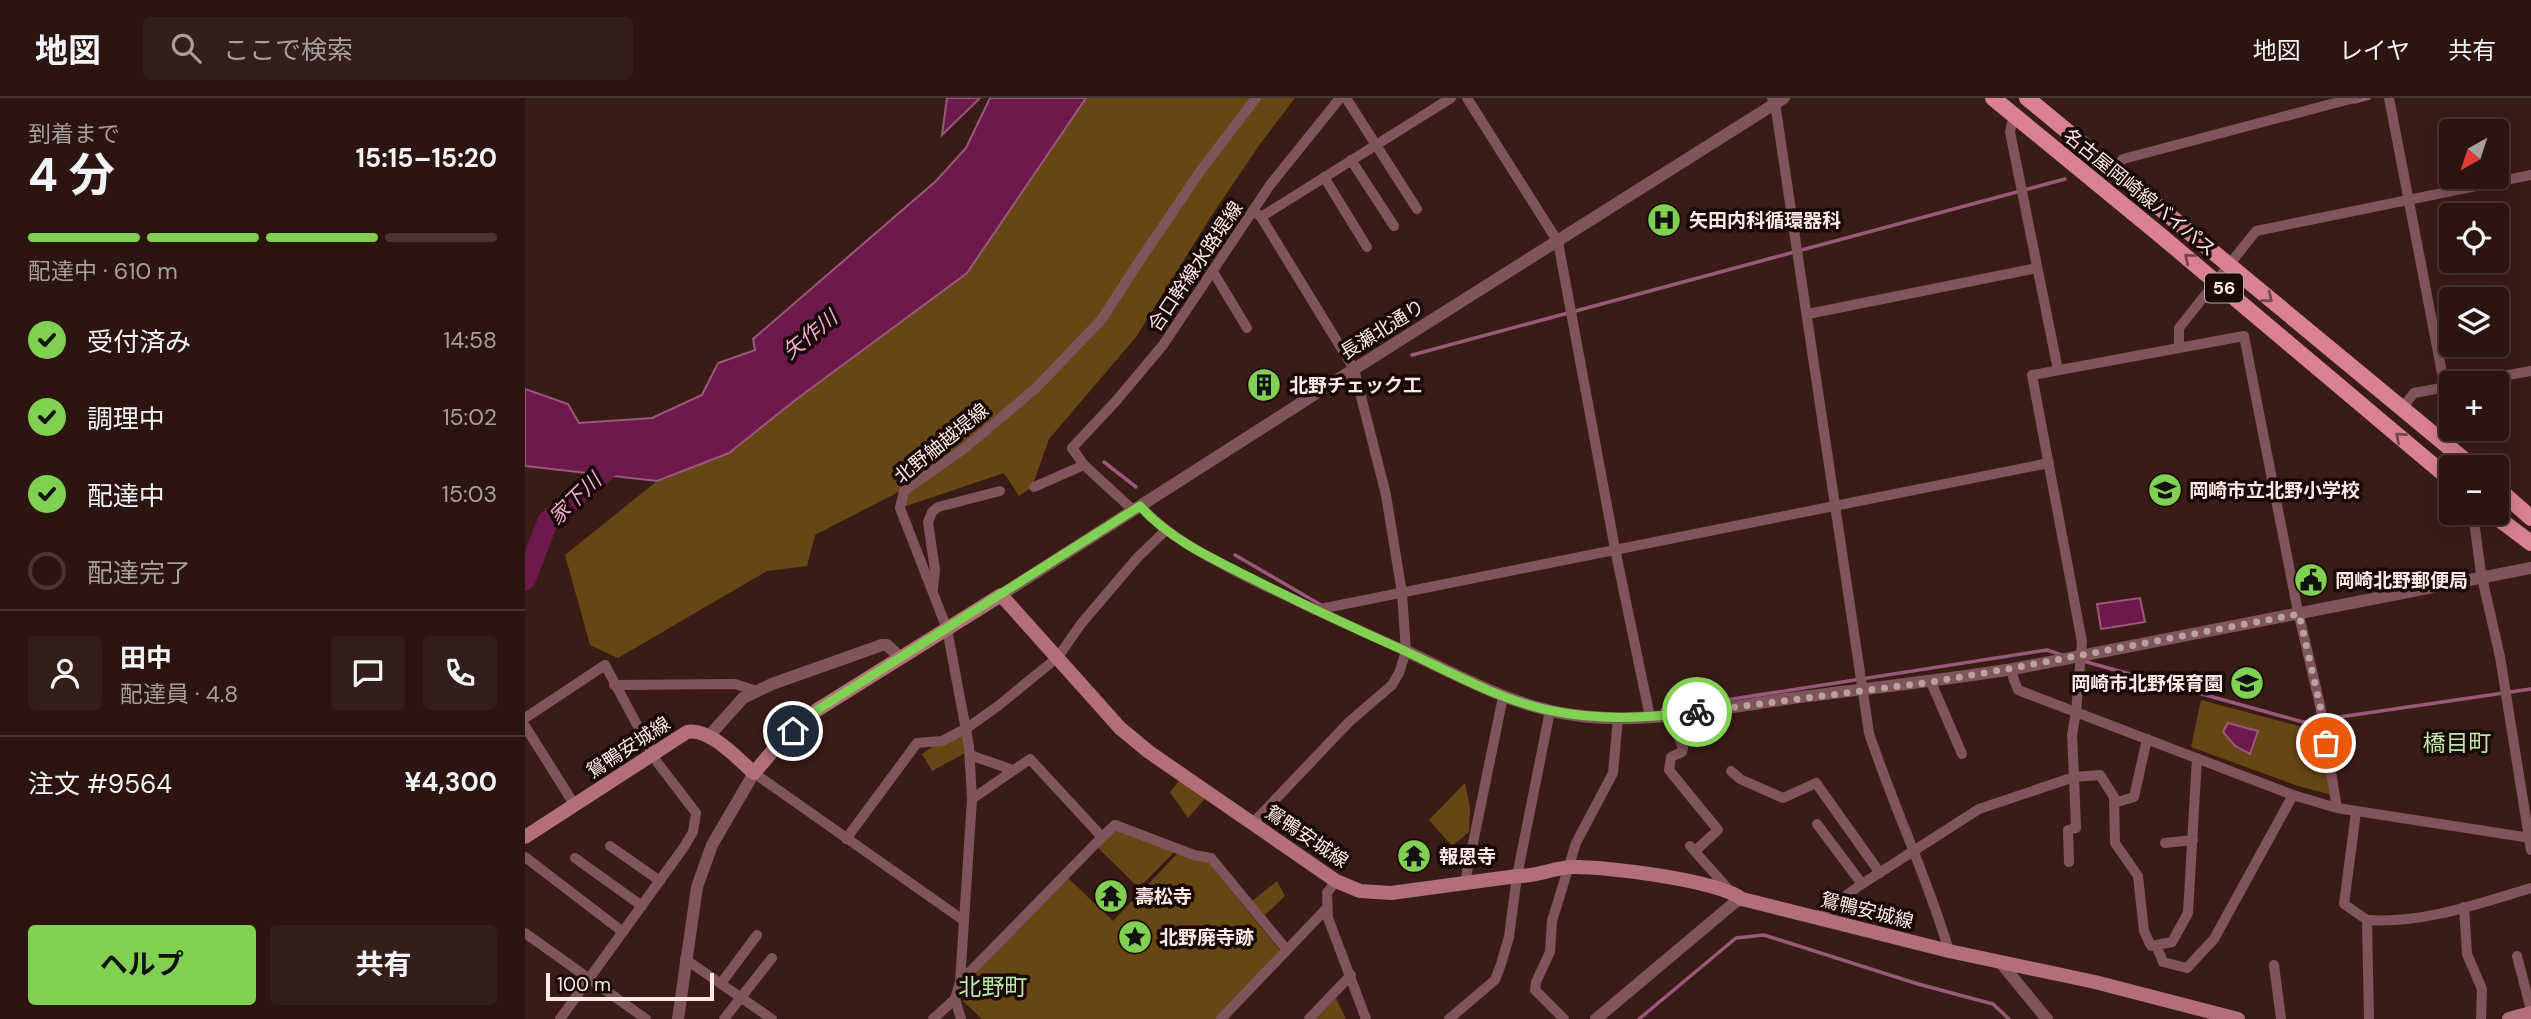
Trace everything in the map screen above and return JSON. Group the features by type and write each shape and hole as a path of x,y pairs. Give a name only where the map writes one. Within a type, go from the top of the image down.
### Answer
{"main road":[{"name":"名古屋岡崎線バイパス","path":"1993,98 2439,470"},
{"name":"名古屋岡崎線バイパス","path":"2027,98 2459,455"},
{"path":"2509,499 2531,518"},
{"path":"2507,525 2531,543"},
{"path":"709,736 754,773 781,741 817,710 1001,595"},
{"name":"鴛鴨安城線","path":"1001,595 1120,728 1149,752 1336,881 1360,891 1391,892 1526,876 1569,867 1607,868 1694,883 1816,918 1949,951 2095,982 2238,1019"},
{"name":"鴛鴨安城線","path":"525,836 687,732 699,731 709,736"},
{"path":"2509,1019 2531,1012"}],"street":[{"name":"北野舳越堤線","path":"955,999 960,982 972,799 970,755 947,629 900,508 904,491 965,448 1036,388 1102,319 1197,176 1256,98"},
{"name":"合口幹線水路堤線","path":"1084,465 1072,448 1163,345 1212,270 1257,214 1270,185 1340,98"},
{"path":"1346,98 1417,209"},
{"path":"1253,823 1349,722 1392,685 1406,652 1402,593 1386,495 1354,369 1257,214 1324,177 1451,98"},
{"path":"1467,98 1557,242 1615,550 1650,717"},
{"path":"2114,170 2123,159 2354,98"},
{"path":"2389,98 2445,371"},
{"path":"1777,100 1869,733 1949,951"},
{"name":"長瀬北通り","path":"1001,595 1777,100"},
{"path":"2014,115 2010,132 2058,370"},
{"path":"1351,160 1394,226"},
{"path":"2179,348 2179,328 2256,231 2531,175"},
{"path":"1324,177 1367,247"},
{"path":"1808,314 2038,268"},
{"path":"1212,270 1247,328"},
{"path":"2069,862 2068,830 2076,828 2072,735 2082,642 2032,375 2244,336 2299,614 2320,705 2337,808"},
{"path":"2509,375 2531,371"},
{"path":"2402,408 2414,393 2439,388"},
{"path":"1315,610 2049,463"},
{"path":"1034,487 1084,465 1166,530 1227,567 1315,610 1503,697 1550,710 1618,718 1671,715 1931,682 2082,656 2531,568"},
{"path":"933,593 935,570 928,522 932,512 938,507 1000,491"},
{"path":"2475,525 2500,657 2531,850"},
{"path":"846,839 917,743 942,741 967,728 1058,657 1081,624 1137,558 1166,530"},
{"path":"709,736 743,698 757,691 882,645 887,645 901,658"},
{"path":"525,718 605,665 657,762 696,813 693,832 560,1019"},
{"path":"2013,668 2018,690 2293,794 2356,812 2529,838"},
{"path":"1931,682 1962,754"},
{"path":"614,685 735,684 757,691"},
{"path":"1465,882 1503,697"},
{"path":"1449,1019 1495,980 1509,936 1517,876 1550,710"},
{"path":"1596,1019 1734,903 1736,896 1693,849 1719,830 1669,770 1671,758 1682,752 1683,748 1671,715"},
{"path":"1565,1019 1535,990 1536,982 1550,952 1552,921 1576,843 1613,773 1618,718"},
{"path":"525,726 575,804"},
{"path":"2114,803 2134,797 2147,739"},
{"path":"970,755 1013,771"},
{"path":"1816,918 1862,884 1979,809 2074,778 2100,775 2114,797 2115,843 2138,876 2144,930 2151,946 2172,942 2188,913 2197,758"},
{"path":"972,799 1030,759 1102,837"},
{"path":"1731,771 1740,779 1783,798 1816,783 1880,873"},
{"path":"678,1019 697,887 719,832 754,773 963,920"},
{"path":"2156,945 2163,962 2186,968 2214,939 2293,794"},
{"path":"2356,812 2344,904 2367,920 2408,919 2465,907 2531,888"},
{"path":"1817,824 1862,884"},
{"path":"960,982 1115,825 1194,855 1210,858 1286,949"},
{"path":"2165,843 2193,840"},
{"path":"610,846 660,881"},
{"path":"525,857 623,933"},
{"path":"575,858 642,906"},
{"path":"1336,881 1327,893 1326,909 1366,1019"},
{"path":"2465,907 2467,954 2482,989 2481,1019"},
{"path":"1221,1019 1326,909"},
{"path":"2367,920 2369,1019"},
{"path":"525,933 646,1019"},
{"path":"722,982 757,935"},
{"path":"2517,956 2531,1012"},
{"path":"724,1019 772,958"},
{"path":"685,959 722,982 768,1018"},
{"path":"2000,962 2047,1019"},
{"path":"2274,965 2281,1019"},
{"path":"1309,1019 1350,975"},
{"path":"933,1019 955,999 961,1019"}],"shaded area":[{"path":"1086,98 1295,98 1210,218 1136,337 1049,439 1032,487 1019,496 1004,473 900,508 910,486 815,535 807,566 767,571 618,658 590,645 565,555 657,481 729,453 794,401 967,273"},
{"path":"2201,700 2298,726 2321,725 2336,796 2298,786 2191,747"},
{"path":"962,726 965,753 932,771 922,754"},
{"path":"1180,780 1206,797 1188,818 1170,792"},
{"path":"1465,783 1470,808 1469,832 1452,846 1429,820"},
{"path":"1115,828 1175,851 1139,888 1097,847"},
{"path":"1177,854 1208,862 1282,953 1218,1019 982,1019 964,1002 960,994 965,983 1067,877 1113,921"},
{"path":"1277,881 1285,896 1264,916 1252,901"},
{"path":"1336,998 1346,1019 1316,1019"}],"water":[{"path":"947,98 980,98 942,135"},
{"name":"矢作川","path":"990,98 1086,98 967,273 794,401 729,453 657,481 525,466 525,389 568,404 579,423 652,418 702,395 718,363 755,350 753,339 936,181 966,148"},
{"path":"2140,598 2145,622 2101,629 2097,604"},
{"path":"2228,723 2258,731 2250,754 2235,746 2223,732"}],"waterway":[{"path":"2354,102 2369,98"},
{"path":"1412,355 2065,179"},
{"name":"家下川","path":"525,580 548,521 615,462"},
{"path":"1104,462 1136,487"},
{"path":"1235,555 1321,605"},
{"path":"1662,710 2047,650 2062,655"},
{"path":"2083,661 2303,722 2318,720"},
{"path":"2326,719 2531,689"},
{"path":"1639,1019 1736,938 1764,935 1918,984 1993,1004 2009,1019"}],"way so far":[{"path":"1697,712 1931,682 2299,614 2326,743"}],"place":[{"name":"矢田内科循環器科","path":"1664,220"},
{"name":"北野チェック工","path":"1264,385"},
{"name":"岡崎市立北野小学校","path":"2165,490"},
{"name":"岡崎北野郵便局","path":"2311,580"},
{"name":"岡崎市北野保育園","path":"2247,683"},
{"name":"報恩寺","path":"1414,856"},
{"name":"壽松寺","path":"1111,896"},
{"name":"北野廃寺跡","path":"1135,937"}],"district":[{"name":"橋目町","path":"2457,743"},
{"name":"北野町","path":"993,987"}],"route":[{"path":"793,731 817,710 1140,506 1166,530 1227,567 1503,697 1550,710 1599,718 1650,717 1697,712"}]}
